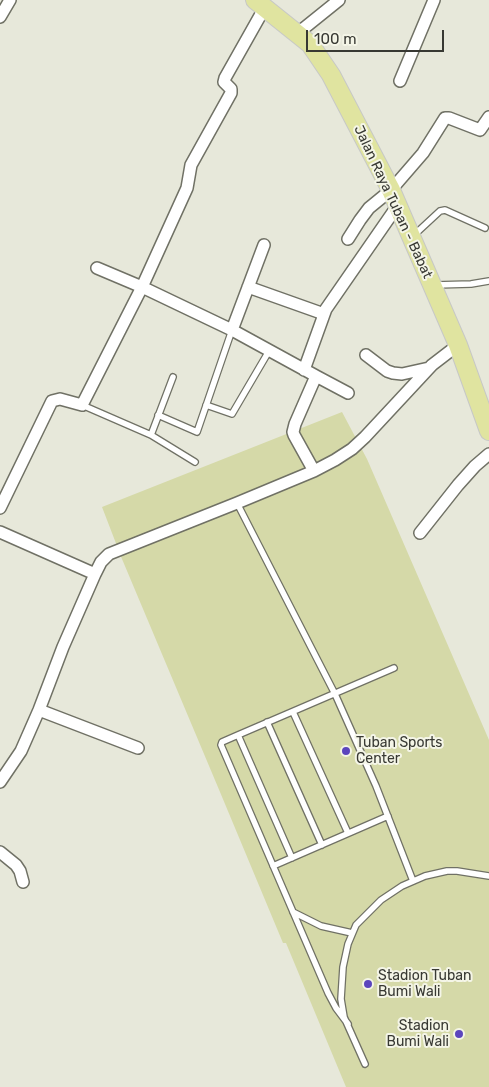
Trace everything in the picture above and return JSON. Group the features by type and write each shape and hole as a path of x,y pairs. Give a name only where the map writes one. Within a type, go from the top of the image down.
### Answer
{"highway":[{"name":"Jalan Raya Tuban - Babat","path":"260,3 310,44 331,74 394,198 433,285 458,345 489,431"}],"street":[{"path":"0,17 10,0"},
{"path":"298,33 339,0"},
{"path":"400,81 434,0"},
{"path":"0,508 52,401 60,398 82,405 142,287 187,188 191,165 231,94 231,89 224,82 225,78 260,3"},
{"path":"304,370 324,314 394,198 446,118 480,130 489,117"},
{"path":"348,239 369,208 394,198"},
{"path":"232,330 264,245"},
{"path":"97,268 142,287 232,330 348,393"},
{"path":"248,287 324,314"},
{"path":"0,782 22,751 63,647 95,574 101,562 108,554 314,471 352,449 439,358 458,345"},
{"path":"366,355 387,371 393,373 402,374 429,368"},
{"path":"314,471 293,432 316,376"},
{"path":"420,533 458,485 489,454"},
{"path":"0,532 95,574"},
{"path":"39,710 138,748"},
{"path":"0,852 16,865 24,882"}],"lane":[{"path":"411,237 440,211 445,210 485,228"},
{"path":"433,285 471,284 489,281"},
{"path":"158,415 197,432 232,330"},
{"path":"206,405 230,414 234,413 269,351"},
{"path":"151,435 173,377"},
{"path":"82,405 151,435 195,462"},
{"path":"237,503 335,694 388,816 413,881"},
{"path":"348,1024 330,998 221,747 222,742 394,668"},
{"path":"292,712 348,833"},
{"path":"267,722 322,845"},
{"path":"238,735 292,858"},
{"path":"273,866 388,816"},
{"path":"365,1064 342,1006 341,977 352,933 362,917 392,892 425,876 447,872 467,872 489,876"},
{"path":"293,912 322,926 352,933"}],"green space":[{"name":"Tuban Sports Center","path":"342,412 367,459 489,740 489,1087 346,1087 286,943 283,943 102,507"}],"place":[{"name":"Tuban Sports Center","path":"346,751"},
{"name":"Stadion Tuban Bumi Wali","path":"368,984"},
{"name":"Stadion Bumi Wali","path":"459,1034"}]}
